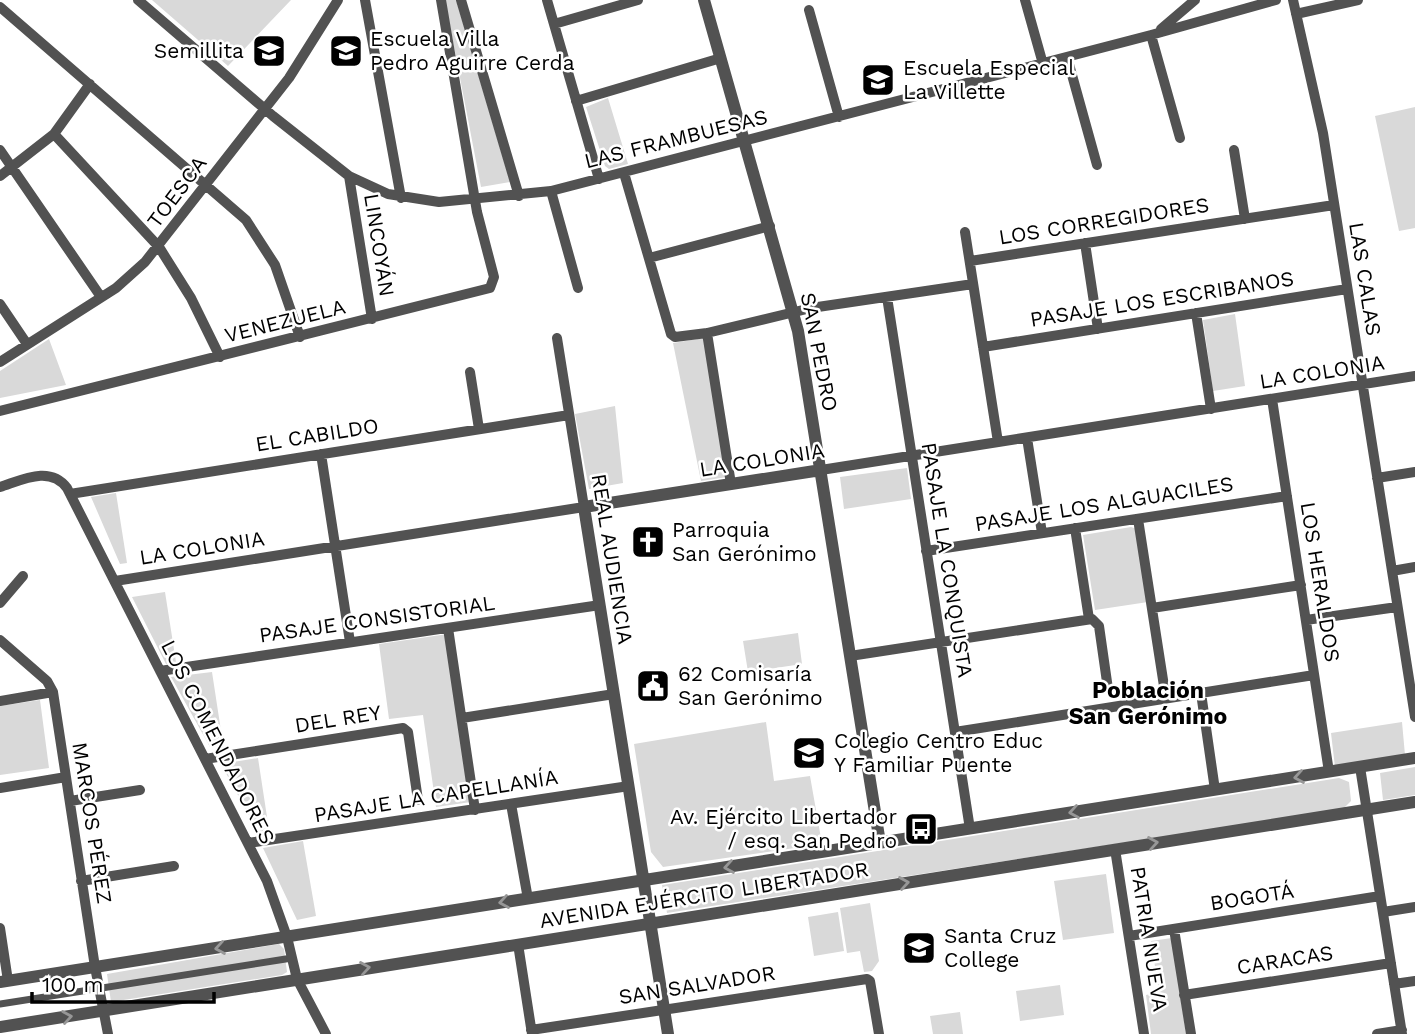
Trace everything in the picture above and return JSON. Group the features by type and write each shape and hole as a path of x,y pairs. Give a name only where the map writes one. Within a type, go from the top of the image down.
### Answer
{"street":[{"name":"LAS FRAMBUESAS","path":"138,0 265,109 349,176 374,190 401,198 439,202 476,201 551,191 1152,36 1276,0"},
{"name":"TOESCA","path":"0,362 101,298 129,277 159,247 316,39 338,0"},
{"path":"365,0 401,198"},
{"path":"441,0 476,201"},
{"path":"461,0 519,196"},
{"path":"547,0 599,179"},
{"path":"554,24 638,0"},
{"name":"SAN PEDRO","path":"704,0 794,313 880,843"},
{"path":"1025,0 1043,64"},
{"path":"1180,138 1152,36 1195,0"},
{"name":"LAS CALAS","path":"1293,0 1317,100 1397,607 1410,660 1415,717"},
{"path":"1296,14 1358,0"},
{"path":"0,7 235,209 262,241 282,283 300,337"},
{"path":"809,10 839,117"},
{"path":"1067,57 1097,165"},
{"path":"576,101 721,58"},
{"path":"0,176 54,134 90,84"},
{"path":"54,134 159,247 186,289 220,357"},
{"path":"0,150 101,298"},
{"path":"1234,150 1245,219"},
{"path":"624,173 671,334 682,337 707,333 794,313 973,284"},
{"name":"LINCOYÁN","path":"349,176 372,319"},
{"path":"551,191 578,288"},
{"name":"VENEZUELA","path":"0,411 490,288 494,277 476,201"},
{"name":"LOS CORREGIDORES","path":"970,261 1334,205"},
{"path":"649,258 770,226"},
{"path":"965,232 998,442"},
{"path":"1085,243 1098,329"},
{"name":"PASAJE LOS ESCRIBANOS","path":"983,347 1347,289"},
{"name":"PASAJE LA CONQUISTA","path":"887,297 970,829"},
{"path":"0,304 27,344"},
{"path":"1196,313 1211,408"},
{"path":"707,333 732,484"},
{"name":"REAL AUDIENCIA","path":"557,338 668,1034"},
{"path":"470,372 479,429"},
{"name":"LA COLONIA","path":"115,581 1415,376"},
{"name":"LOS HERALDOS","path":"1272,399 1329,772"},
{"name":"EL CABILDO","path":"70,494 569,415"},
{"path":"1027,438 1042,533"},
{"path":"321,454 350,642"},
{"path":"1377,478 1415,472"},
{"name":"LOS COMENDADORES","path":"0,487 44,475 56,477 70,494 267,881 287,937 297,979 326,1034"},
{"name":"PASAJE LOS ALGUACILES","path":"926,551 1287,496"},
{"path":"1138,519 1166,699"},
{"path":"1075,528 1089,619"},
{"path":"1392,571 1415,567"},
{"path":"0,603 23,576"},
{"path":"1152,608 1301,585"},
{"name":"PASAJE CONSISTORIAL","path":"160,671 600,606"},
{"path":"1306,620 1397,607"},
{"path":"850,656 1089,619 1096,621 1099,626 1108,689"},
{"path":"448,628 475,810"},
{"path":"0,640 47,681 53,692 0,701"},
{"path":"955,732 1314,675"},
{"name":"MARCOS PÉREZ","path":"53,692 94,967 108,1034"},
{"path":"1201,693 1215,790"},
{"path":"462,718 614,694"},
{"name":"DEL REY","path":"205,759 402,728 408,732 418,800"},
{"name":"AVENIDA EJÉRCITO LIBERTADOR","path":"4,982 1415,758"},
{"path":"1360,767 1402,1032 1377,1034"},
{"path":"0,788 66,777"},
{"name":"PASAJE LA CAPELLANÍA","path":"248,843 628,786"},
{"path":"70,801 140,790"},
{"name":"AVENIDA EJÉRCITO LIBERTADOR","path":"0,1027 1415,802"},
{"path":"511,804 528,899"},
{"name":"PATRIA NUEVA","path":"1115,849 1144,1034"},
{"path":"81,881 174,866"},
{"name":"BOGOTÁ","path":"1129,936 1380,897"},
{"path":"1383,912 1415,907"},
{"path":"0,928 4,982"},
{"path":"1174,929 1191,1034"},
{"path":"518,944 532,1032"},
{"path":"0,1004 292,958"},
{"name":"CARACAS","path":"1184,995 1391,963"},
{"name":"SAN SALVADOR","path":"532,1032 869,980 879,1034"},
{"path":"1394,984 1415,981"}],"shaded area":[{"path":"152,0 291,0 228,66"},
{"path":"445,0 456,0 510,182 481,187"},
{"path":"608,98 628,164 609,169 605,166 586,107"},
{"path":"1415,107 1415,228 1399,231 1375,116"},
{"path":"1235,314 1245,386 1213,391 1203,320"},
{"path":"704,338 727,477 701,481 673,343"},
{"path":"49,339 66,385 0,398 0,371"},
{"path":"615,406 623,483 589,489 575,414"},
{"path":"907,468 911,499 844,509 840,477"},
{"path":"116,493 127,563 120,564 91,497"},
{"path":"1131,527 1137,529 1148,602 1095,610 1083,535"},
{"path":"165,592 176,662 166,664 132,597"},
{"path":"798,633 802,664 748,672 743,641"},
{"path":"448,634 471,802 436,807 423,715 389,719 379,644"},
{"path":"212,672 223,744 210,747 171,677"},
{"path":"40,700 49,768 0,775 0,706"},
{"path":"766,722 774,781 810,776 822,844 663,867 651,852 634,744"},
{"path":"1402,722 1405,755 1335,767 1331,733"},
{"path":"258,758 269,830 258,832 221,764"},
{"path":"1415,767 1415,795 1383,800 1380,773"},
{"path":"1339,778 1349,782 1351,801 1343,809 667,913 662,885"},
{"path":"303,841 316,916 297,920 263,848"},
{"path":"1106,874 1114,933 1063,940 1054,881"},
{"path":"870,903 879,961 872,971 864,972 860,951 847,953 840,908"},
{"path":"838,912 844,951 814,956 808,917"},
{"path":"1172,938 1186,1034 1151,1034 1146,995 1159,992 1151,941"},
{"path":"279,944 284,949 287,972 282,975 111,1002 107,974"},
{"path":"1060,985 1064,1015 1020,1021 1016,991"},
{"path":"960,1012 963,1034 933,1034 930,1016"}],"place":[{"name":"Semillita","path":"269,51"},
{"name":"Escuela Villa Pedro Aguirre Cerda","path":"346,51"},
{"name":"Escuela Especial La Villette","path":"878,80"},
{"name":"Parroquia San Gerónimo","path":"648,542"},
{"name":"62 Comisaría San Gerónimo","path":"653,686"},
{"name":"Colegio Centro Educ Y Familiar Puente","path":"809,753"},
{"name":"Av. Ejército Libertador / esq. San Pedro","path":"921,829"},
{"name":"Santa Cruz College","path":"919,948"}],"district":[{"name":"Población San Gerónimo","path":"1148,703"}]}
